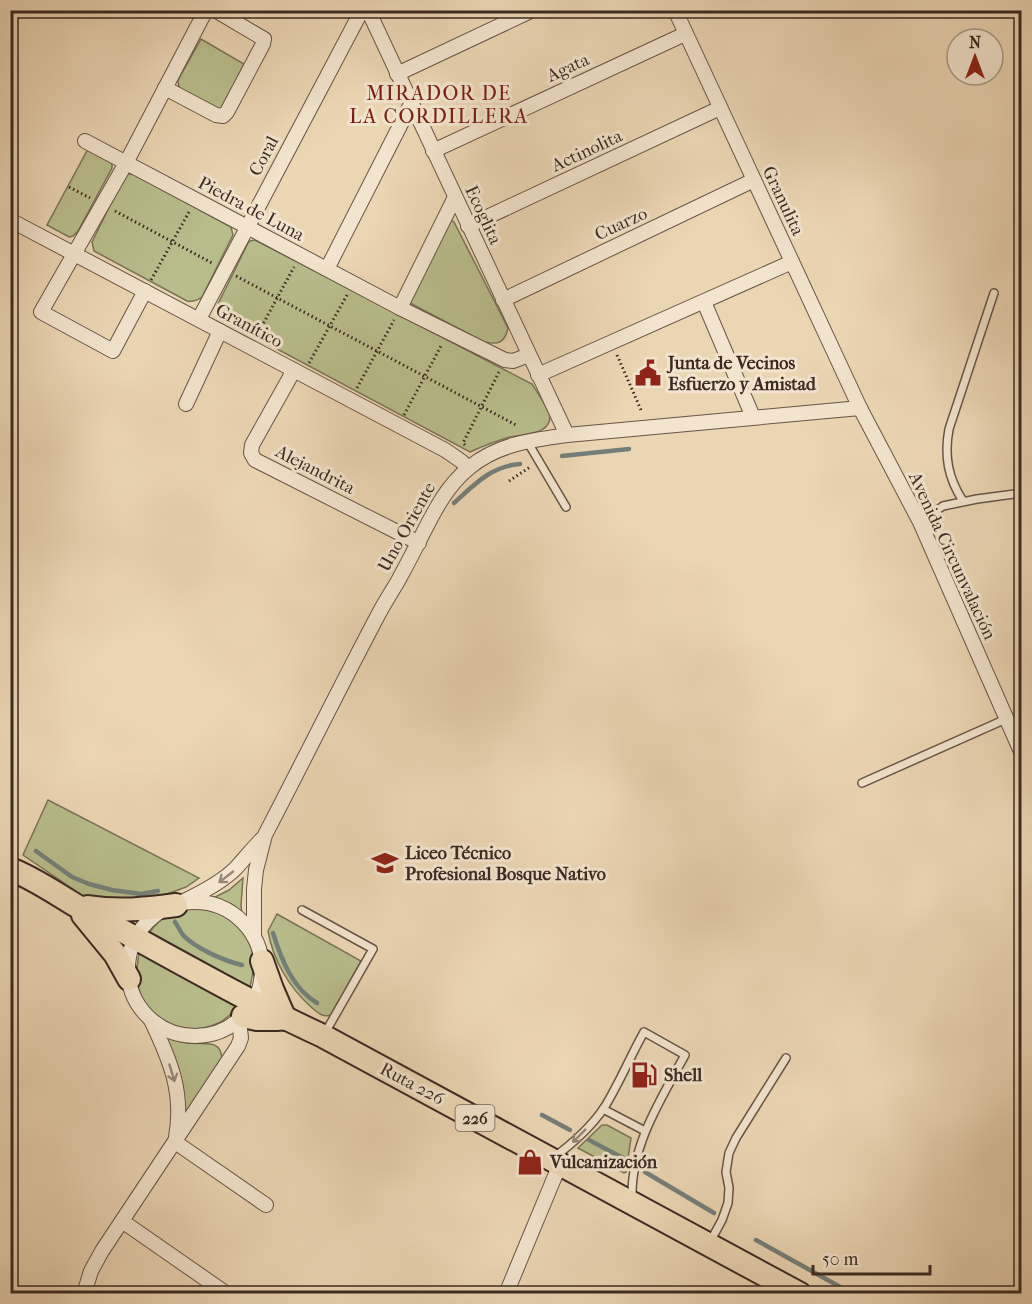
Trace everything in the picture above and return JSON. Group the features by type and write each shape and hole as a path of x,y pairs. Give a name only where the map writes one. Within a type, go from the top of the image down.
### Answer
{"main road":[{"name":"Ruta 226","path":"15,869 74,905 136,938 245,1013 285,1019 323,1036 801,1293"},
{"path":"74,905 108,910 142,910 176,905"},
{"path":"74,905 115,954 129,979"},
{"path":"262,961 285,1019"}],"street":[{"path":"145,291 113,351 41,312 126,163 206,10"},
{"path":"165,88 216,115 223,116 227,112 264,39 214,10"},
{"name":"Coral","path":"199,319 362,10"},
{"name":"Ecoglita","path":"368,10 567,435"},
{"path":"397,74 533,10"},
{"name":"Granulita","path":"675,10 860,408"},
{"name":"Agata","path":"433,151 686,34"},
{"path":"327,269 411,104"},
{"name":"Actinolita","path":"468,226 720,108"},
{"name":"Piedra de Luna","path":"85,141 400,308 505,360"},
{"name":"Cuarzo","path":"503,300 754,180"},
{"path":"400,308 455,197"},
{"name":"Granítico","path":"10,220 399,425 455,456 468,468"},
{"path":"538,375 792,262"},
{"path":"704,302 753,417"},
{"path":"186,404 220,331"},
{"path":"505,360 513,361 529,355"},
{"name":"Alejandrita","path":"298,372 252,445 251,453 255,460 418,543"},
{"name":"Uno Oriente","path":"254,937 256,870 265,835 365,640 441,499 468,468 498,449 527,441 567,435 860,408"},
{"name":"Avenida Circunvalación","path":"860,408 921,522 1022,754"},
{"name":"Uno Oriente","path":"136,938 146,924 160,912 202,892 227,876 265,835"},
{"path":"84,1293 91,1271 102,1251 238,1046 245,1013 261,982 262,961 259,949 254,937 234,915 206,903 176,905"},
{"path":"136,938 129,958 129,979 140,1008 150,1019 166,1030 185,1035 204,1036 223,1030 245,1013"},
{"path":"150,1019 168,1060 177,1092 179,1111 175,1142"},
{"path":"175,1142 266,1205"},
{"path":"506,1293 556,1162"},
{"path":"122,1221 227,1293"}],"lane":[{"path":"963,501 948,469 946,443 994,292"},
{"path":"527,441 566,507"},
{"path":"921,522 944,506 963,501 1022,493"},
{"path":"862,783 1006,719"},
{"path":"302,910 373,949 323,1036"},
{"path":"556,1162 603,1109 644,1032 685,1055 645,1131 637,1157 632,1203"},
{"path":"708,1244 722,1220 728,1203 729,1188 726,1172 729,1153 786,1058"},
{"path":"603,1109 645,1131"}],"path":[{"path":"69,187 516,425"},
{"path":"145,291 196,200"},
{"path":"250,347 301,255"},
{"path":"298,372 330,326 353,283"},
{"path":"351,400 400,308"},
{"path":"399,425 449,332"},
{"path":"612,343 641,410"},
{"path":"466,447 463,443 505,360"},
{"path":"509,481 540,462"}],"green space":[{"path":"201,39 244,64 224,105 219,109 179,88 178,80"},
{"path":"88,149 111,161 112,168 78,231 69,237 47,225"},
{"path":"134,174 231,227 233,235 202,297 187,301 94,251 92,242 125,175"},
{"path":"451,220 508,328 505,337 500,342 484,342 410,303 410,298"},
{"path":"255,240 532,384 549,414 548,424 536,432 510,437 470,452 221,319 216,313 217,306 248,243"},
{"path":"48,800 199,878 186,887 151,900 90,899 82,895 23,855"},
{"path":"243,878 242,916 234,907 215,897 229,890"},
{"path":"194,908 220,914 241,929 253,955 250,987 150,932 169,915"},
{"path":"277,914 361,961 331,1015 322,1015 310,1006 283,972 270,942 268,931"},
{"path":"139,952 238,1007 222,1021 203,1028 190,1029 166,1021 146,1005 140,993 137,980"},
{"path":"165,1036 185,1043 215,1045 221,1052 222,1059 183,1117"},
{"path":"602,1125 607,1125 631,1138 624,1173 578,1148"}],"waterway":[{"path":"562,456 629,449"},
{"path":"454,503 492,472 520,464"},
{"path":"10,831 14,834"},
{"path":"36,851 72,877 89,884 141,894 158,891"},
{"path":"175,922 183,935 195,945 242,965"},
{"path":"273,933 284,963 295,982 317,1003"},
{"path":"542,1115 570,1130"},
{"path":"589,1140 623,1158"},
{"path":"645,1172 714,1213"},
{"path":"756,1240 851,1293"}],"place":[{"name":"Junta de Vecinos Esfuerzo y Amistad","path":"648,373"},
{"name":"Liceo Técnico Profesional Bosque Nativo","path":"385,863"},
{"name":"Shell","path":"644,1075"},
{"name":"Vulcanización","path":"530,1162"}],"district":[{"name":"MIRADOR DE LA CORDILLERA","path":"439,104"}]}
